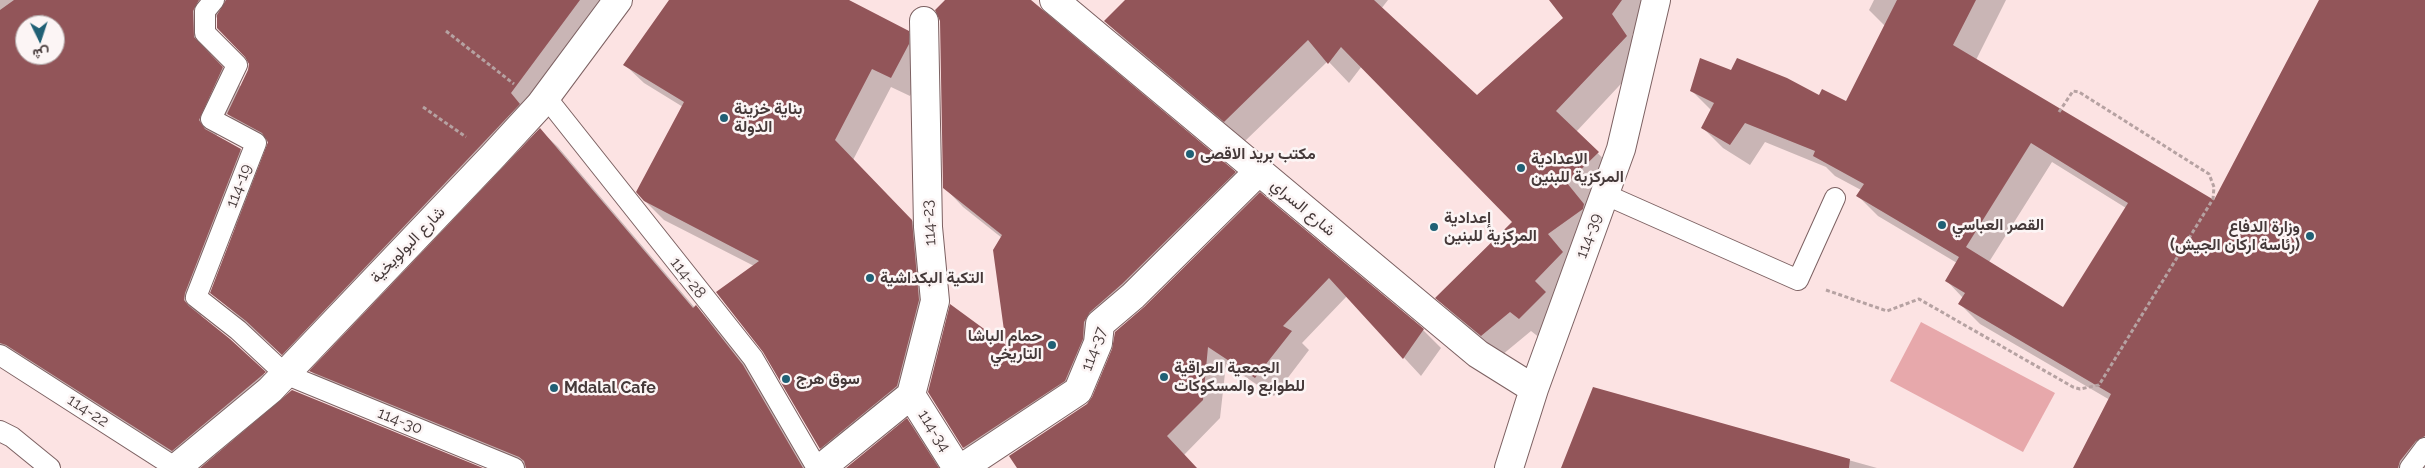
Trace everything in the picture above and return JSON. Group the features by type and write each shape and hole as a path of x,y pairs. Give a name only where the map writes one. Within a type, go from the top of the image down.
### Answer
{"street":[{"name":"شارع البولويخية","path":"176,468 270,390 494,155 542,100 618,0"},
{"name":"شارع السراي","path":"1054,0 1478,354 1534,390"},
{"name":"114-39","path":"1509,468 1534,390 1621,148 1656,0"},
{"name":"114-23","path":"911,394 935,301 928,228 924,22"},
{"name":"114-37","path":"962,468 1078,391 1098,343 1100,324 1133,296 1259,171"},
{"path":"819,468 911,394"},
{"name":"114-34","path":"911,394 957,468"}],"lane":[{"name":"114-19","path":"214,0 205,11 205,33 237,64 211,119 256,143 196,297 238,330 285,374"},
{"name":"114-28","path":"542,100 754,358 819,468"},
{"path":"1604,194 1798,280 1835,198"},
{"name":"114-22","path":"0,355 176,468"},
{"name":"114-30","path":"285,374 514,468"},
{"path":"0,431 12,438 50,468"},
{"path":"2410,468 2425,448"}],"path":[{"path":"446,31 542,100"},
{"path":"1798,280 1887,311 1919,299 2073,387 2090,388 2099,385 2213,199 2214,187 2209,174 2078,92 2073,92 2059,112"},
{"path":"423,108 494,155"}],"shaded area":[{"path":"1921,322 2055,393 2023,452 1890,381"}],"building":[{"path":"14,0 199,0 193,11 194,37 223,67 199,120 205,129 241,149 185,293 184,300 266,372 172,451 0,343 0,10"},
{"path":"226,0 580,0 511,93 520,104 282,355 246,321 210,293 268,142 262,133 227,114 248,70 249,64 245,57 217,28 217,15"},
{"path":"669,0 849,0 909,31 909,44 891,78 872,69 835,140 912,220 919,300 897,386 820,449 763,352 716,292 759,261 644,201 636,192 684,102 623,65"},
{"path":"945,0 1031,0 1236,172 1122,284 1090,312 1084,322 1083,339 1065,381 963,448 928,392 950,304 1006,345 993,250 1002,235 943,188 940,21 935,10"},
{"name":"الاعدادية المركزية للبنين","path":"1125,0 1374,0 1477,95 1563,18 1549,0 1622,0 1612,14 1627,36 1556,111 1599,152 1567,183 1584,204 1583,209 1548,234 1563,252 1535,281 1546,292 1519,319 1510,312 1481,336 1435,298 1512,222 1341,47 1328,64 1308,40 1224,122 1104,21"},
{"name":"وزارة الدفاع (رئاسة اركان الجيش)","path":"1897,0 1976,0 1953,45 2214,200 2319,0 2425,0 2425,436 2416,441 2400,461 2398,468 2073,468 2111,394 1958,304 1965,293 1945,281 1959,257 1856,196 1864,184 1813,156 1815,151 1745,123 1730,145 1701,128 1714,103 1690,91 1700,58 1731,70 1737,58 1787,78 1819,95 1822,89 1846,101","holes":["2031,143 2128,203 2063,307 1966,247"]},
{"path":"540,128 693,308 696,305 743,365 803,468 526,468 524,461 519,457 309,371"},
{"path":"1260,192 1424,329 1403,359 1329,278 1283,326 1292,331 1255,378 1208,347 1203,400 1167,436 1197,468 1017,468 1009,456 1087,404 1092,397 1112,349 1115,332 1144,307"},
{"path":"1593,387 1850,459 1849,468 1561,468"},
{"path":"292,390 483,468 200,468"},
{"path":"907,418 939,468 846,468"}],"place":[{"name":"بناية خزينة الدولة","path":"724,118"},
{"name":"مكتب بريد الاقصى","path":"1190,154"},
{"name":"الاعدادية المركزية للبنين","path":"1521,168"},
{"name":"القصر العباسي","path":"1942,225"},
{"name":"إعدادية المركزية للبنين","path":"1434,227"},
{"name":"وزارة الدفاع (رئاسة اركان الجيش)","path":"2310,236"},
{"name":"التكية البكداشية","path":"870,278"},
{"name":"حمام الباشا التاريخي","path":"1052,345"},
{"name":"الجمعية العراقية للطوابع والمسكوكات","path":"1164,377"},
{"name":"سوق هرج","path":"786,379"},
{"name":"Mdalal Cafe","path":"554,388"}]}
